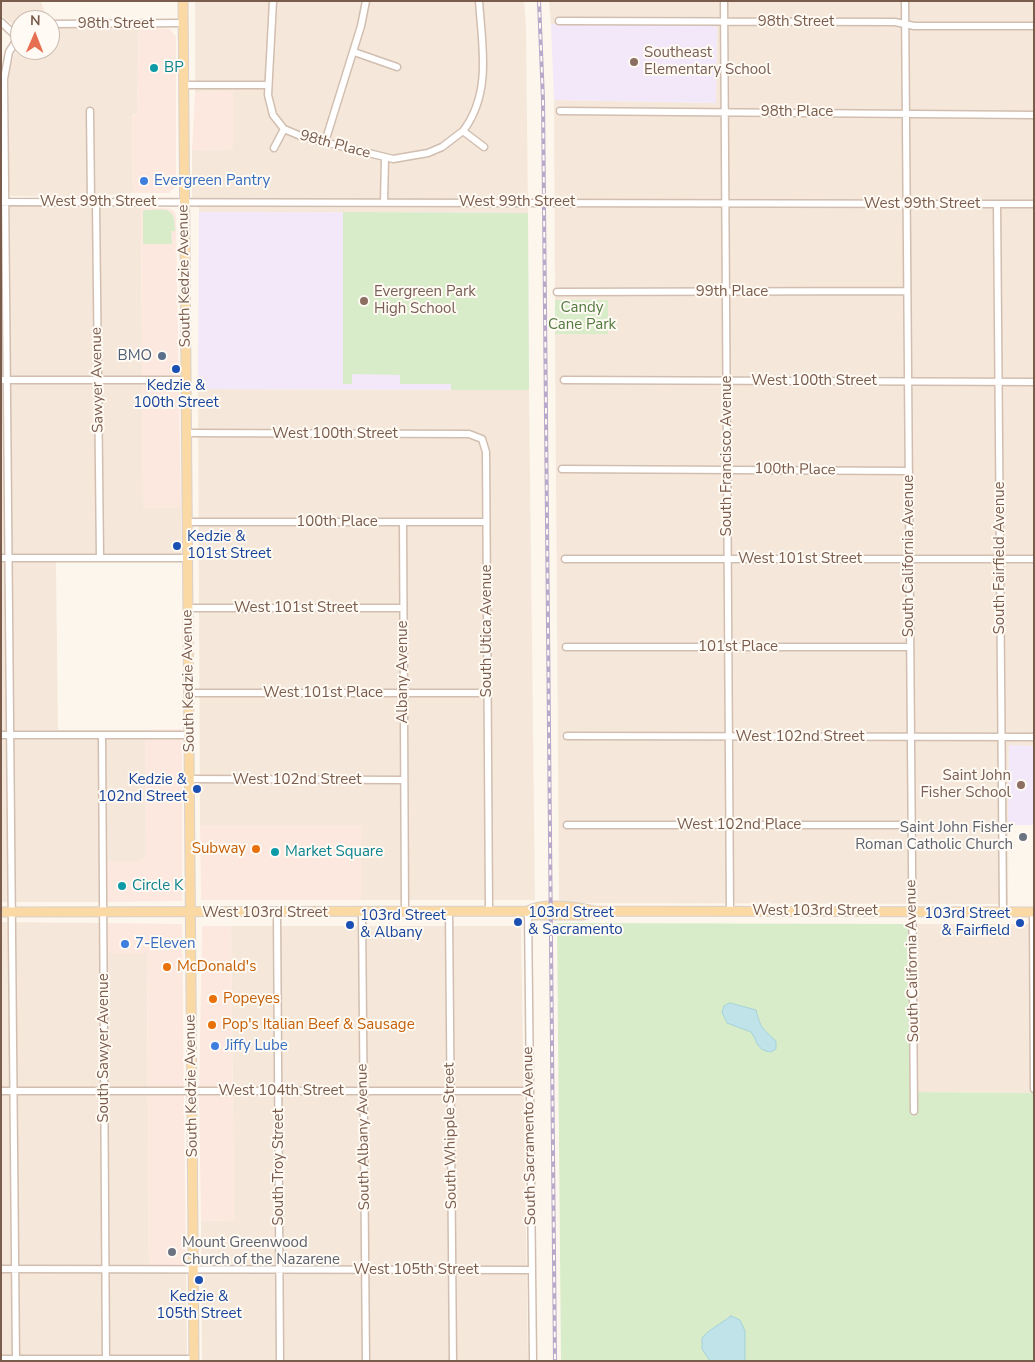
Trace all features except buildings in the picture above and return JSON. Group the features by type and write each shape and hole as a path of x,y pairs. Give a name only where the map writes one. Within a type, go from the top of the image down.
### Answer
{"main road":[{"name":"South Kedzie Avenue","path":"183,1 194,1360"},
{"name":"West 103rd Street","path":"1,912 489,912 528,911 534,907 582,907 595,911 1033,912"}],"street":[{"name":"98th Place","path":"273,1 268,85 270,105 278,123 284,129 385,158"},
{"path":"325,142 354,52 366,1"},
{"path":"384,202 385,158 403,159 428,153 442,147 463,131 476,110 483,84 479,1"},
{"name":"South Francisco Avenue","path":"724,1 730,911"},
{"name":"South California Avenue","path":"906,1 914,1111"},
{"name":"98th Street","path":"559,21 1034,26"},
{"name":"98th Street","path":"60,24 183,24"},
{"path":"10,50 3,79 4,558 9,735 16,1360"},
{"path":"354,52 397,67"},
{"path":"184,85 268,85"},
{"name":"Sawyer Avenue","path":"90,111 98,380 100,558"},
{"name":"98th Place","path":"560,111 1034,115"},
{"name":"98th Place","path":"274,148 284,129"},
{"path":"463,131 484,147"},
{"name":"West 99th Street","path":"3,202 1034,204"},
{"name":"South Fairfield Avenue","path":"997,204 1003,912"},
{"name":"99th Place","path":"557,292 907,291"},
{"path":"4,380 186,380"},
{"name":"West 100th Street","path":"564,380 1034,382"},
{"name":"West 100th Street","path":"187,434 469,434 482,439"},
{"name":"South Utica Avenue","path":"482,439 486,452 489,912"},
{"name":"100th Place","path":"562,469 909,471"},
{"name":"100th Place","path":"188,522 486,522"},
{"name":"Albany Avenue","path":"403,522 405,912"},
{"path":"4,558 188,558"},
{"name":"West 101st Street","path":"565,559 1034,559"},
{"name":"West 101st Street","path":"188,608 403,608"},
{"name":"101st Place","path":"566,647 910,647"},
{"name":"West 101st Place","path":"189,693 488,693"},
{"path":"1,735 189,735"},
{"name":"South Sawyer Avenue","path":"102,735 106,1360"},
{"name":"West 102nd Street","path":"567,736 1034,737"},
{"name":"West 102nd Street","path":"190,779 404,780"},
{"name":"West 102nd Place","path":"567,825 911,825"},
{"name":"South Sacramento Avenue","path":"528,911 533,1361"},
{"name":"South Albany Avenue","path":"362,912 366,1361"},
{"name":"South Whipple Street","path":"449,912 453,1361"},
{"path":"1033,912 1034,1089"},
{"name":"South Troy Street","path":"277,913 280,1361"},
{"name":"West 104th Street","path":"1,1091 530,1091"},
{"name":"West 105th Street","path":"1,1269 532,1270"},
{"path":"1,1359 194,1360"}],"shaded area":[{"path":"1,1 41,1 44,10 10,10 10,22 1,15"},
{"path":"195,1 524,1 526,25 528,213 199,212 199,200 192,201 192,150 233,149 233,91 195,92"},
{"path":"549,1 1034,1 1034,746 1009,746 1008,904 559,903 555,334 608,334 608,300 555,300 554,100 716,103 717,25 551,24"},
{"name":"Southeast Elementary School","path":"551,24 717,25 716,103 554,100"},
{"path":"139,27 137,113 132,118 133,193 84,197 11,196 9,191 9,70 12,60 60,60 60,28"},
{"path":"139,27 170,29 176,37 176,186 169,193 133,193 132,118 137,112"},
{"path":"233,91 233,149 192,150 195,92"},
{"path":"1,206 141,206 143,508 181,507 181,562 56,562 58,730 145,730 146,855 139,861 107,862 107,902 1,902"},
{"path":"141,206 171,209 175,212 176,218 181,507 143,508"},
{"name":"Evergreen Park High School","path":"199,212 528,213 529,390 198,389"},
{"path":"198,389 529,390 535,900 361,900 361,825 200,825"},
{"path":"182,729 182,901 107,902 107,861 139,861 146,855 145,730"},
{"name":"Saint John Fisher School","path":"1009,745 1034,746 1034,825 1008,825"},
{"name":"Market Square","path":"200,825 361,825 361,900 201,900"},
{"path":"1,922 104,923 147,953 149,1269 186,1270 187,1361 1,1361"},
{"path":"104,923 182,924 186,1270 149,1269 147,953 103,953"},
{"path":"910,924 1034,924 1034,1093 912,1092"},
{"path":"202,926 231,926 234,1220 201,1221 199,1096"},
{"path":"231,926 521,926 528,1361 202,1361 201,1221 234,1220"}],"green space":[{"path":"143,210 167,210 171,212 175,222 175,231 171,231 172,244 143,244"},
{"path":"343,212 528,213 529,390 451,390 451,384 400,384 400,375 352,374 352,384 343,384"},
{"name":"Candy Cane Park","path":"555,300 608,300 608,334 555,334"},
{"path":"557,923 910,924 912,1092 1034,1093 1034,1361 561,1361"}],"water":[{"path":"730,1003 756,1010 763,1028 776,1041 776,1049 771,1052 766,1051 758,1045 751,1032 727,1023 722,1012 724,1006"},
{"path":"731,1316 740,1320 745,1331 745,1361 710,1361 702,1349 702,1338 711,1329"}],"railway":[{"path":"539,1 543,100 555,1361"}],"place":[{"name":"Southeast Elementary School","path":"634,62"},
{"name":"BP","path":"154,68"},
{"name":"Evergreen Pantry","path":"144,181"},
{"name":"Evergreen Park High School","path":"364,301"},
{"name":"BMO","path":"162,356"},
{"name":"Kedzie & 100th Street","path":"176,369"},
{"name":"Kedzie & 101st Street","path":"177,546"},
{"name":"Saint John Fisher School","path":"1021,785"},
{"name":"Kedzie & 102nd Street","path":"197,789"},
{"name":"Saint John Fisher Roman Catholic Church","path":"1023,837"},
{"name":"Subway","path":"256,849"},
{"name":"Market Square","path":"275,852"},
{"name":"Circle K","path":"122,886"},
{"name":"103rd Street & Sacramento","path":"518,922"},
{"name":"103rd Street & Fairfield","path":"1020,923"},
{"name":"103rd Street & Albany","path":"350,925"},
{"name":"7-Eleven","path":"125,944"},
{"name":"McDonald's","path":"167,967"},
{"name":"Popeyes","path":"213,999"},
{"name":"Pop's Italian Beef & Sausage","path":"212,1025"},
{"name":"Jiffy Lube","path":"215,1046"},
{"name":"Mount Greenwood Church of the Nazarene","path":"172,1252"},
{"name":"Kedzie & 105th Street","path":"199,1280"}]}
